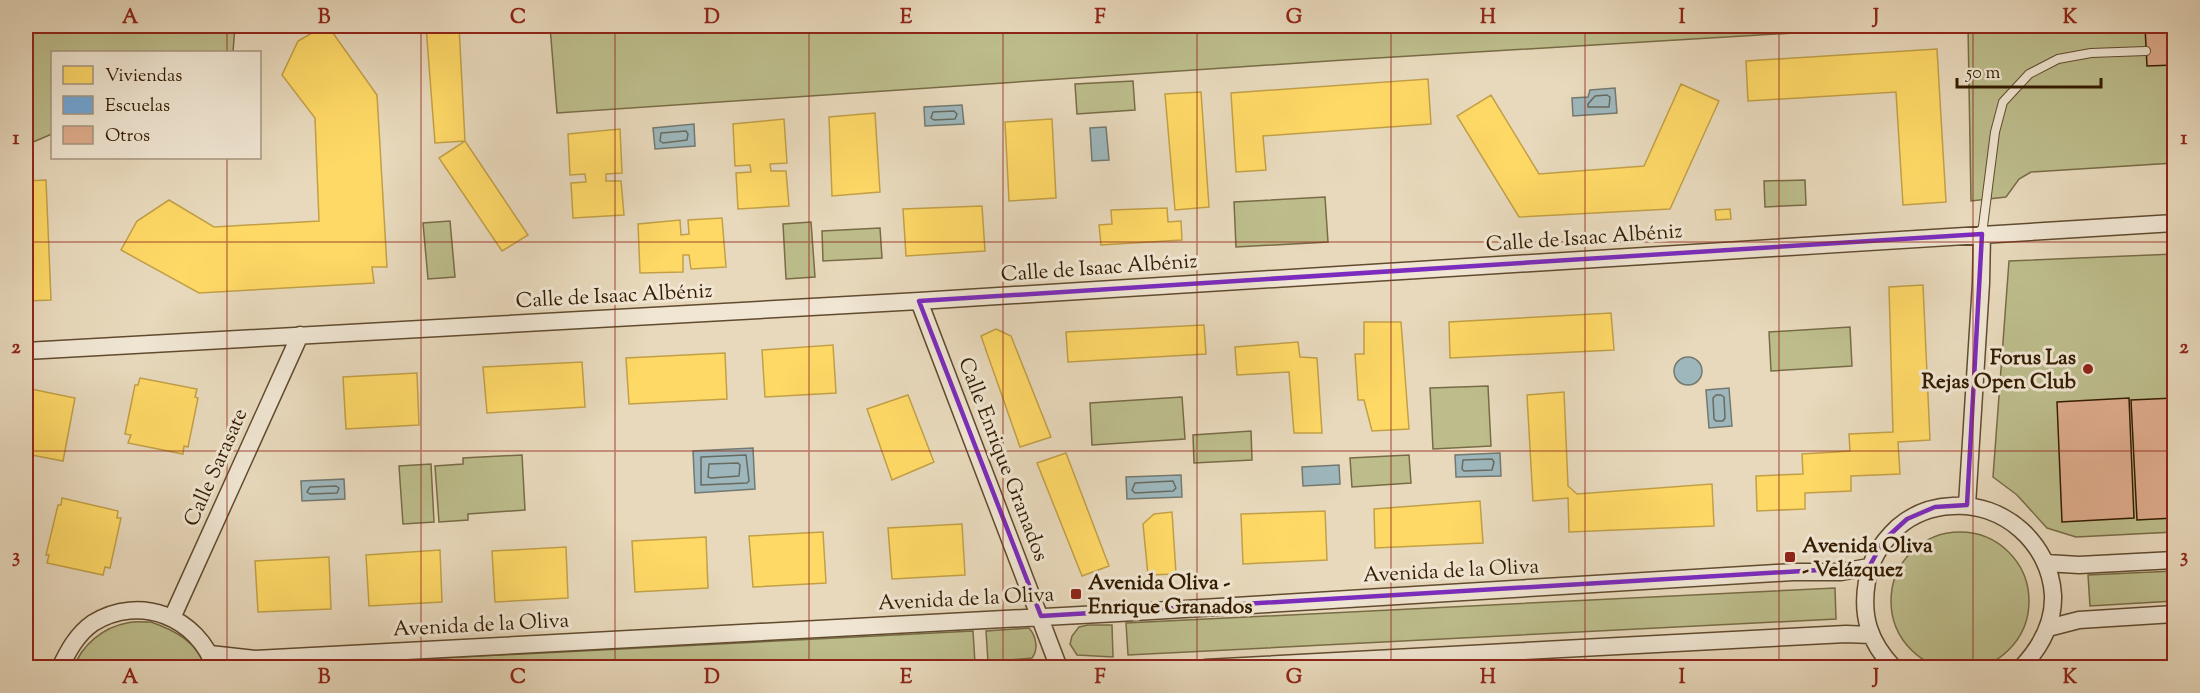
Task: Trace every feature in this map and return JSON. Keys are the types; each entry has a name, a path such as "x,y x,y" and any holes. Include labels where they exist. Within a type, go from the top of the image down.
{"street":[{"name":"Calle de Isaac Albéniz","path":"26,351 919,301 2175,223"},
{"path":"1966,504 1981,283 1982,234"},
{"name":"Calle Enrique Granados","path":"919,301 1059,668"},
{"name":"Calle Sarasate","path":"172,618 300,335"},
{"path":"1894,668 1882,655 1871,635 1863,601 1869,567 1884,540 1907,519 1935,507 1966,504 2000,514 2027,534 2046,563 2053,595 2048,628 2034,654 2021,668"},
{"path":"2046,563 2079,565 2175,560"},
{"name":"Avenida de la Oliva","path":"212,661 1793,572 1841,572 1869,567"},
{"path":"60,668 73,642 93,624 118,612 146,610 172,618 194,633 212,661"},
{"path":"2048,628 2079,620 2175,614"},
{"path":"1205,668 1836,634 1871,635"}],"lane":[{"path":"1982,234 1995,132 2003,102 2029,74 2058,59 2091,53 2146,51"}],"highlighted area":[{"path":"1982,234 1967,505 1935,507 1907,519 1884,540 1869,567 1041,616 919,301"}],"green space":[{"path":"26,26 235,26 233,51 51,51 51,134 26,145"},
{"path":"550,26 1910,26 1344,60 557,113"},
{"path":"1968,26 2174,26 2174,163 2031,172 2019,179 2006,197 1971,201"},
{"path":"1133,81 1135,110 1077,114 1075,84"},
{"path":"1805,180 1806,205 1765,207 1764,181"},
{"path":"1325,197 1328,242 1236,247 1234,202"},
{"path":"450,221 455,277 428,279 423,223"},
{"path":"811,222 815,277 786,279 783,224"},
{"path":"880,228 882,258 823,261 822,231"},
{"name":"Forus Las Rejas Open Club","path":"2174,254 2174,532 2076,537 2047,528 2017,495 1993,477 2009,261"},
{"path":"1850,327 1852,366 1771,371 1769,332"},
{"path":"1488,386 1491,446 1433,449 1430,388"},
{"path":"1182,397 1185,439 1092,445 1090,403"},
{"path":"1251,431 1252,460 1194,463 1193,435"},
{"path":"522,455 525,510 468,514 468,520 439,522 435,466 463,464 463,458"},
{"path":"1409,455 1411,483 1352,487 1350,458"},
{"path":"431,464 434,522 403,524 399,466"},
{"path":"1960,532 1986,537 2009,552 2024,575 2029,601 2024,627 2009,650 1986,665 1960,670 1934,665 1911,650 1896,627 1891,601 1896,575 1911,552 1934,537"},
{"path":"2174,571 2174,601 2090,606 2088,575"},
{"path":"1835,588 1836,619 1128,655 1126,623"},
{"path":"130,622 151,622 184,638 197,651 205,667 74,668 88,645 110,628"},
{"path":"1112,625 1113,657 1077,655 1070,644 1072,636 1079,627"},
{"path":"1029,628 1036,643 1032,658 988,662 986,631"},
{"path":"973,631 975,663 890,668 266,667"}],"water":[{"path":"1615,88 1617,113 1573,116 1572,98 1588,97 1590,90"},
{"path":"962,105 964,124 925,126 924,107"},
{"path":"694,124 695,146 655,149 653,128"},
{"path":"1106,127 1109,160 1092,161 1090,128"},
{"path":"1688,357 1698,361 1702,371 1698,381 1688,385 1678,381 1674,371 1678,361"},
{"path":"1729,388 1732,426 1709,428 1706,390"},
{"path":"753,448 755,489 695,493 693,451"},
{"path":"1500,453 1501,476 1456,477 1455,455"},
{"path":"1339,465 1340,484 1303,486 1302,467"},
{"path":"1181,475 1182,497 1127,499 1126,477"},
{"path":"344,479 345,499 302,501 301,481"}],"building: Viviendas":[{"path":"328,26 377,95 387,267 372,267 374,283 199,293 121,250 137,221 169,200 214,227 319,221 315,118 282,75 298,41"},
{"path":"426,26 459,26 465,141 435,143"},
{"path":"1937,49 1946,202 1903,205 1896,92 1748,101 1746,61"},
{"path":"1428,79 1431,124 1263,136 1266,170 1236,172 1231,93"},
{"path":"1681,84 1719,101 1670,209 1519,217 1457,116 1491,95 1539,174 1644,166"},
{"path":"1201,92 1209,207 1175,210 1165,94"},
{"path":"875,113 880,192 832,196 829,117"},
{"path":"784,119 787,163 770,164 771,171 786,171 789,206 738,209 736,173 751,172 750,165 735,166 733,124"},
{"path":"1052,119 1056,198 1009,201 1005,122"},
{"path":"620,129 622,173 606,174 606,181 621,181 624,215 573,218 571,183 586,182 585,174 570,175 568,134"},
{"path":"465,141 528,235 502,251 439,158"},
{"path":"46,180 51,300 26,301 26,181"},
{"path":"982,206 985,251 906,256 903,209"},
{"path":"1167,208 1168,222 1181,221 1182,240 1101,245 1099,225 1112,224 1111,210"},
{"path":"1730,209 1731,219 1716,220 1715,210"},
{"path":"722,218 726,267 691,269 689,255 683,255 683,272 640,273 638,224 680,220 681,235 689,234 688,220"},
{"path":"1923,285 1930,440 1898,442 1900,474 1851,476 1851,491 1805,493 1805,509 1757,511 1756,476 1803,474 1802,454 1850,451 1849,434 1893,432 1889,287"},
{"path":"1611,313 1614,350 1450,358 1449,322"},
{"path":"1364,322 1401,322 1409,429 1372,431 1364,400 1358,400 1355,354 1364,354"},
{"path":"1204,325 1206,354 1068,362 1066,332"},
{"path":"996,329 1011,336 1051,437 1020,447 981,336"},
{"path":"1298,342 1300,357 1317,358 1322,433 1294,433 1289,372 1237,375 1235,347"},
{"path":"833,345 836,393 765,397 762,350"},
{"path":"725,353 727,399 629,404 626,358"},
{"path":"582,362 585,407 487,413 483,367"},
{"path":"417,373 419,425 346,429 343,377"},
{"path":"140,378 197,389 195,397 198,398 188,447 184,446 183,454 128,443 131,435 125,434 135,385 138,385"},
{"path":"26,388 75,398 63,461 26,454"},
{"path":"1564,392 1568,486 1577,494 1712,484 1714,526 1569,532 1568,498 1533,501 1527,395"},
{"path":"908,395 934,462 892,480 867,409"},
{"path":"1066,453 1109,566 1082,576 1037,463"},
{"path":"62,498 118,511 117,518 121,518 110,568 105,567 103,575 47,563 49,555 46,555 58,505 61,505"},
{"path":"1480,501 1483,543 1375,548 1374,509"},
{"path":"1325,511 1327,560 1243,564 1241,514"},
{"path":"1172,512 1176,574 1148,575 1143,524 1154,514"},
{"path":"962,524 965,575 892,579 888,528"},
{"path":"823,532 826,583 753,587 749,536"},
{"path":"706,537 708,588 635,592 632,541"},
{"path":"566,547 568,598 495,602 492,551"},
{"path":"440,550 442,602 369,606 366,555"},
{"path":"329,557 331,609 258,612 255,561"},
{"path":"26,591 32,592 29,601 33,601 26,636"}],"building: Escuelas":[{"path":"2174,660 2174,668 2110,668 2110,662"}],"building: Otros":[{"path":"2174,26 2174,65 2147,66 2145,27"},
{"path":"2129,398 2134,518 2062,522 2057,402"},
{"path":"2174,398 2174,518 2137,520 2131,400"}],"place":[{"name":"Forus Las Rejas Open Club","path":"2088,369"},
{"name":"Avenida Oliva - Velázquez","path":"1790,557"},
{"name":"Avenida Oliva - Enrique Granados","path":"1076,594"}]}
